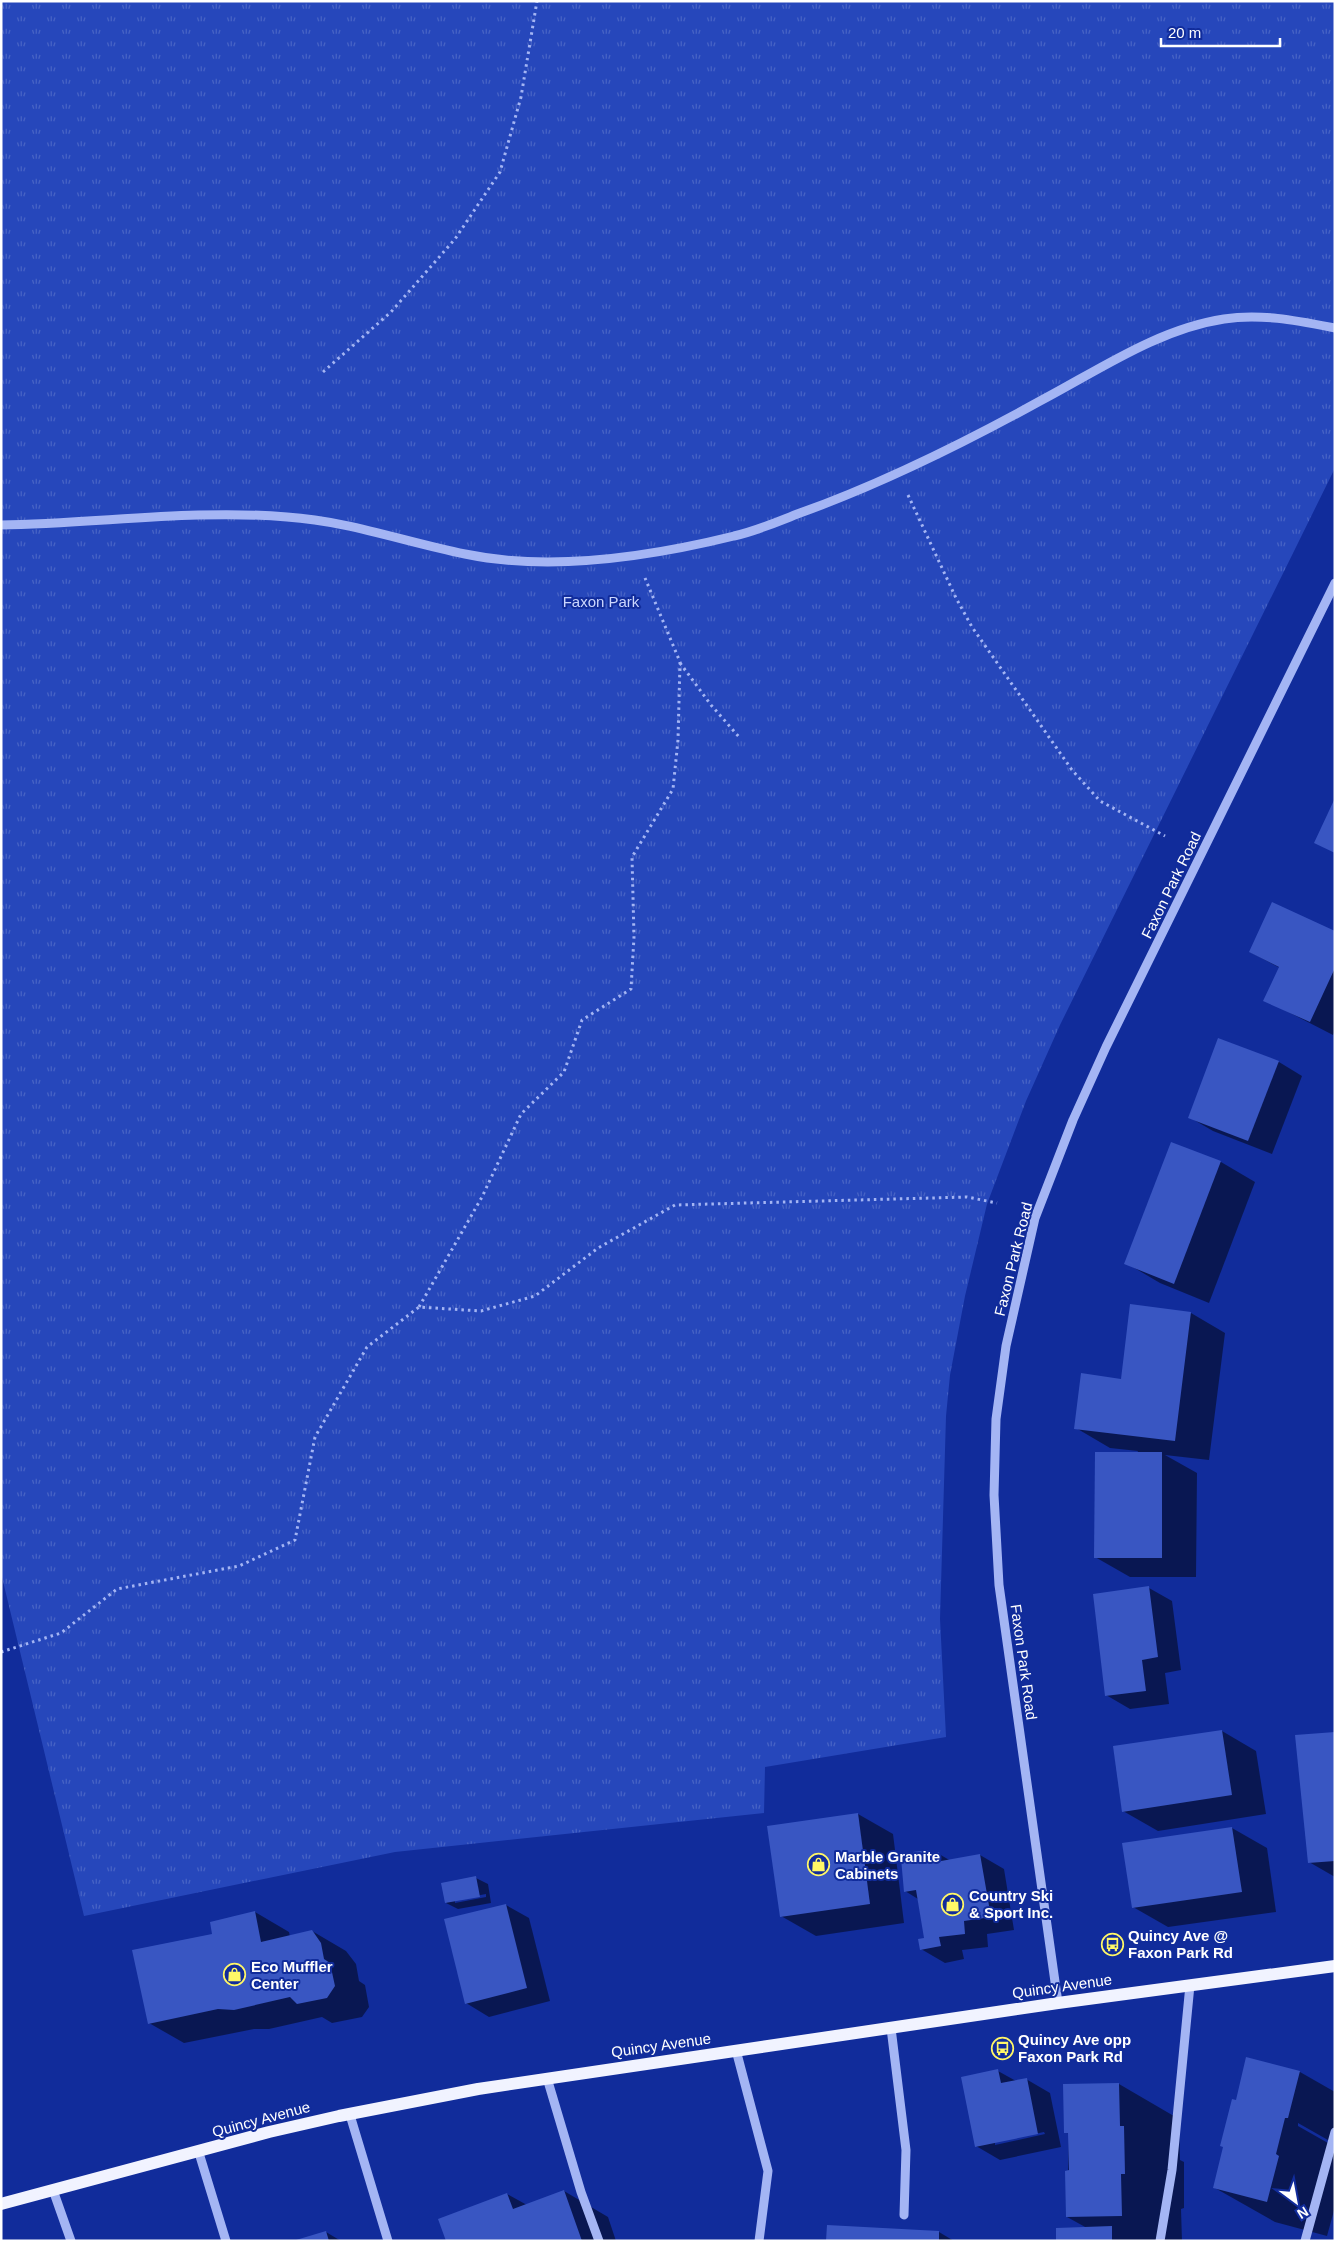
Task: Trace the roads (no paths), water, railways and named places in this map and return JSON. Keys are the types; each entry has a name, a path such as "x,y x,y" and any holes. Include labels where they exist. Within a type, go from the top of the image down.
{"main road":[{"name":"Quincy Avenue","path":"1,2204 199,2153 269,2132 409,2102 547,2078 736,2050 1058,2003 1335,1966"}],"street":[{"path":"1,525 216,515 288,516 341,524 468,555 538,562 636,556 738,536 842,498 899,474 970,440 1128,354 1180,330 1228,318 1250,317 1278,318 1335,328"},
{"name":"Faxon Park Road","path":"1058,2003 996,1546 994,1495 996,1419 1006,1346 1035,1218 1084,1093 1335,583"},
{"path":"1160,2241 1172,2170 1190,1985"},
{"path":"891,2028 906,2150 904,2215"},
{"path":"736,2050 768,2171 759,2241"},
{"path":"547,2078 581,2192 599,2241"},
{"path":"350,2115 388,2241"},
{"path":"1305,2241 1335,2132"},
{"path":"199,2153 226,2241"},
{"path":"53,2190 71,2241"}],"place":[{"name":"Marble Granite Cabinets","path":"819,1865"},
{"name":"Country Ski & Sport Inc.","path":"953,1904"},
{"name":"Quincy Ave @ Faxon Park Rd","path":"1112,1944"},
{"name":"Eco Muffler Center","path":"235,1975"},
{"name":"Quincy Ave opp Faxon Park Rd","path":"1002,2048"}],"park label":[{"name":"Faxon Park","path":"601,601"}]}
